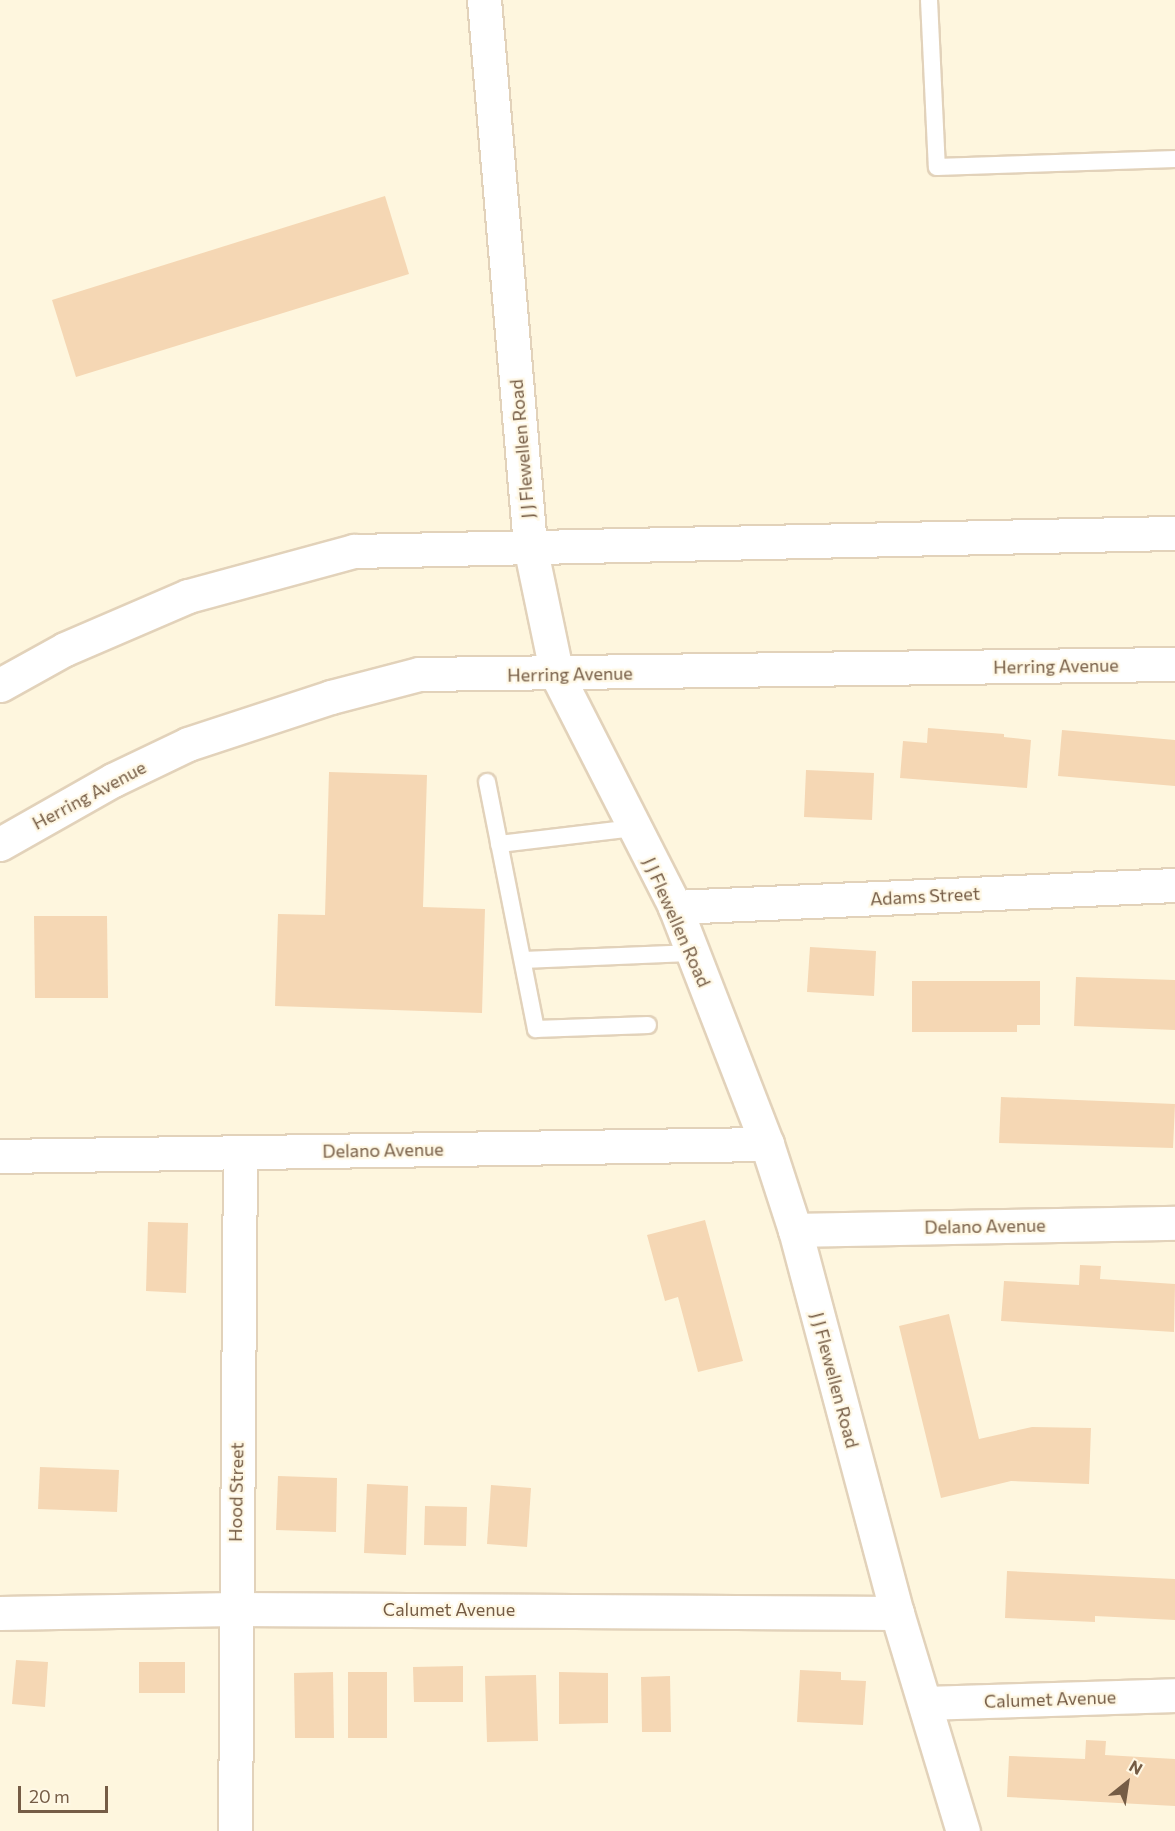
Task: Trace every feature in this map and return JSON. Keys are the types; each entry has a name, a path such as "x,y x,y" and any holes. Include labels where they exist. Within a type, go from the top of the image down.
{"street":[{"name":"J J Flewellen Road","path":"484,0 530,546 557,675 675,908 767,1144 795,1230 897,1613 963,1831"},
{"path":"0,685 65,649 188,596 259,574 354,551 530,546 611,548 1175,533"},
{"name":"Herring Avenue","path":"0,844 124,775 188,744 267,716 419,674 557,675 1175,664"},
{"name":"Adams Street","path":"675,908 1175,885"},
{"name":"Delano Avenue","path":"0,1156 767,1144"},
{"name":"Hood Street","path":"235,1831 240,1152"},
{"name":"Delano Avenue","path":"795,1230 1175,1223"},
{"name":"Calumet Avenue","path":"0,1613 235,1609 897,1613"},
{"name":"Calumet Avenue","path":"926,1703 1175,1695"}],"lane":[{"path":"929,0 937,167 1175,159"},
{"path":"487,782 525,960 536,1029 648,1025"},
{"path":"500,844 634,828"},
{"path":"525,960 693,953"}],"building":[{"path":"385,196 409,274 76,377 52,300"},
{"path":"928,728 1004,734 1004,737 1031,740 1027,788 900,778 903,741 927,743"},
{"path":"1062,730 1175,740 1175,786 1058,776"},
{"path":"806,770 874,773 872,820 804,817"},
{"path":"329,772 427,775 423,907 485,909 482,1013 275,1006 278,914 325,915"},
{"path":"34,916 107,916 108,998 35,998"},
{"path":"810,947 876,951 874,996 807,992"},
{"path":"1076,977 1175,980 1175,1030 1074,1026"},
{"path":"912,981 1040,981 1040,1025 1017,1025 1017,1032 912,1032"},
{"path":"1001,1097 1175,1104 1173,1148 999,1143"},
{"path":"705,1220 743,1361 698,1372 678,1297 665,1301 647,1235"},
{"path":"148,1222 188,1223 186,1293 146,1291"},
{"path":"1080,1265 1101,1266 1100,1279 1175,1284 1174,1332 1001,1321 1004,1281 1079,1285"},
{"path":"949,1314 979,1439 1032,1427 1091,1428 1089,1484 1011,1481 941,1498 899,1326"},
{"path":"40,1467 119,1470 117,1512 38,1509"},
{"path":"278,1476 337,1478 336,1532 276,1530"},
{"path":"367,1484 408,1486 406,1555 364,1553"},
{"path":"491,1485 531,1488 527,1547 487,1544"},
{"path":"425,1506 467,1507 466,1546 424,1545"},
{"path":"1007,1571 1175,1579 1175,1620 1095,1616 1095,1622 1005,1618"},
{"path":"16,1660 48,1662 45,1707 12,1704"},
{"path":"139,1662 185,1662 185,1693 139,1693"},
{"path":"463,1666 463,1702 414,1702 413,1667"},
{"path":"800,1670 841,1672 841,1680 866,1681 863,1725 797,1722"},
{"path":"333,1672 334,1738 295,1738 294,1673"},
{"path":"348,1672 387,1672 387,1738 348,1738"},
{"path":"559,1672 608,1673 608,1723 559,1724"},
{"path":"536,1675 538,1741 487,1742 485,1676"},
{"path":"670,1676 671,1732 642,1732 641,1677"},
{"path":"1086,1740 1106,1741 1105,1755 1175,1759 1175,1806 1007,1797 1009,1756 1085,1759"}]}
